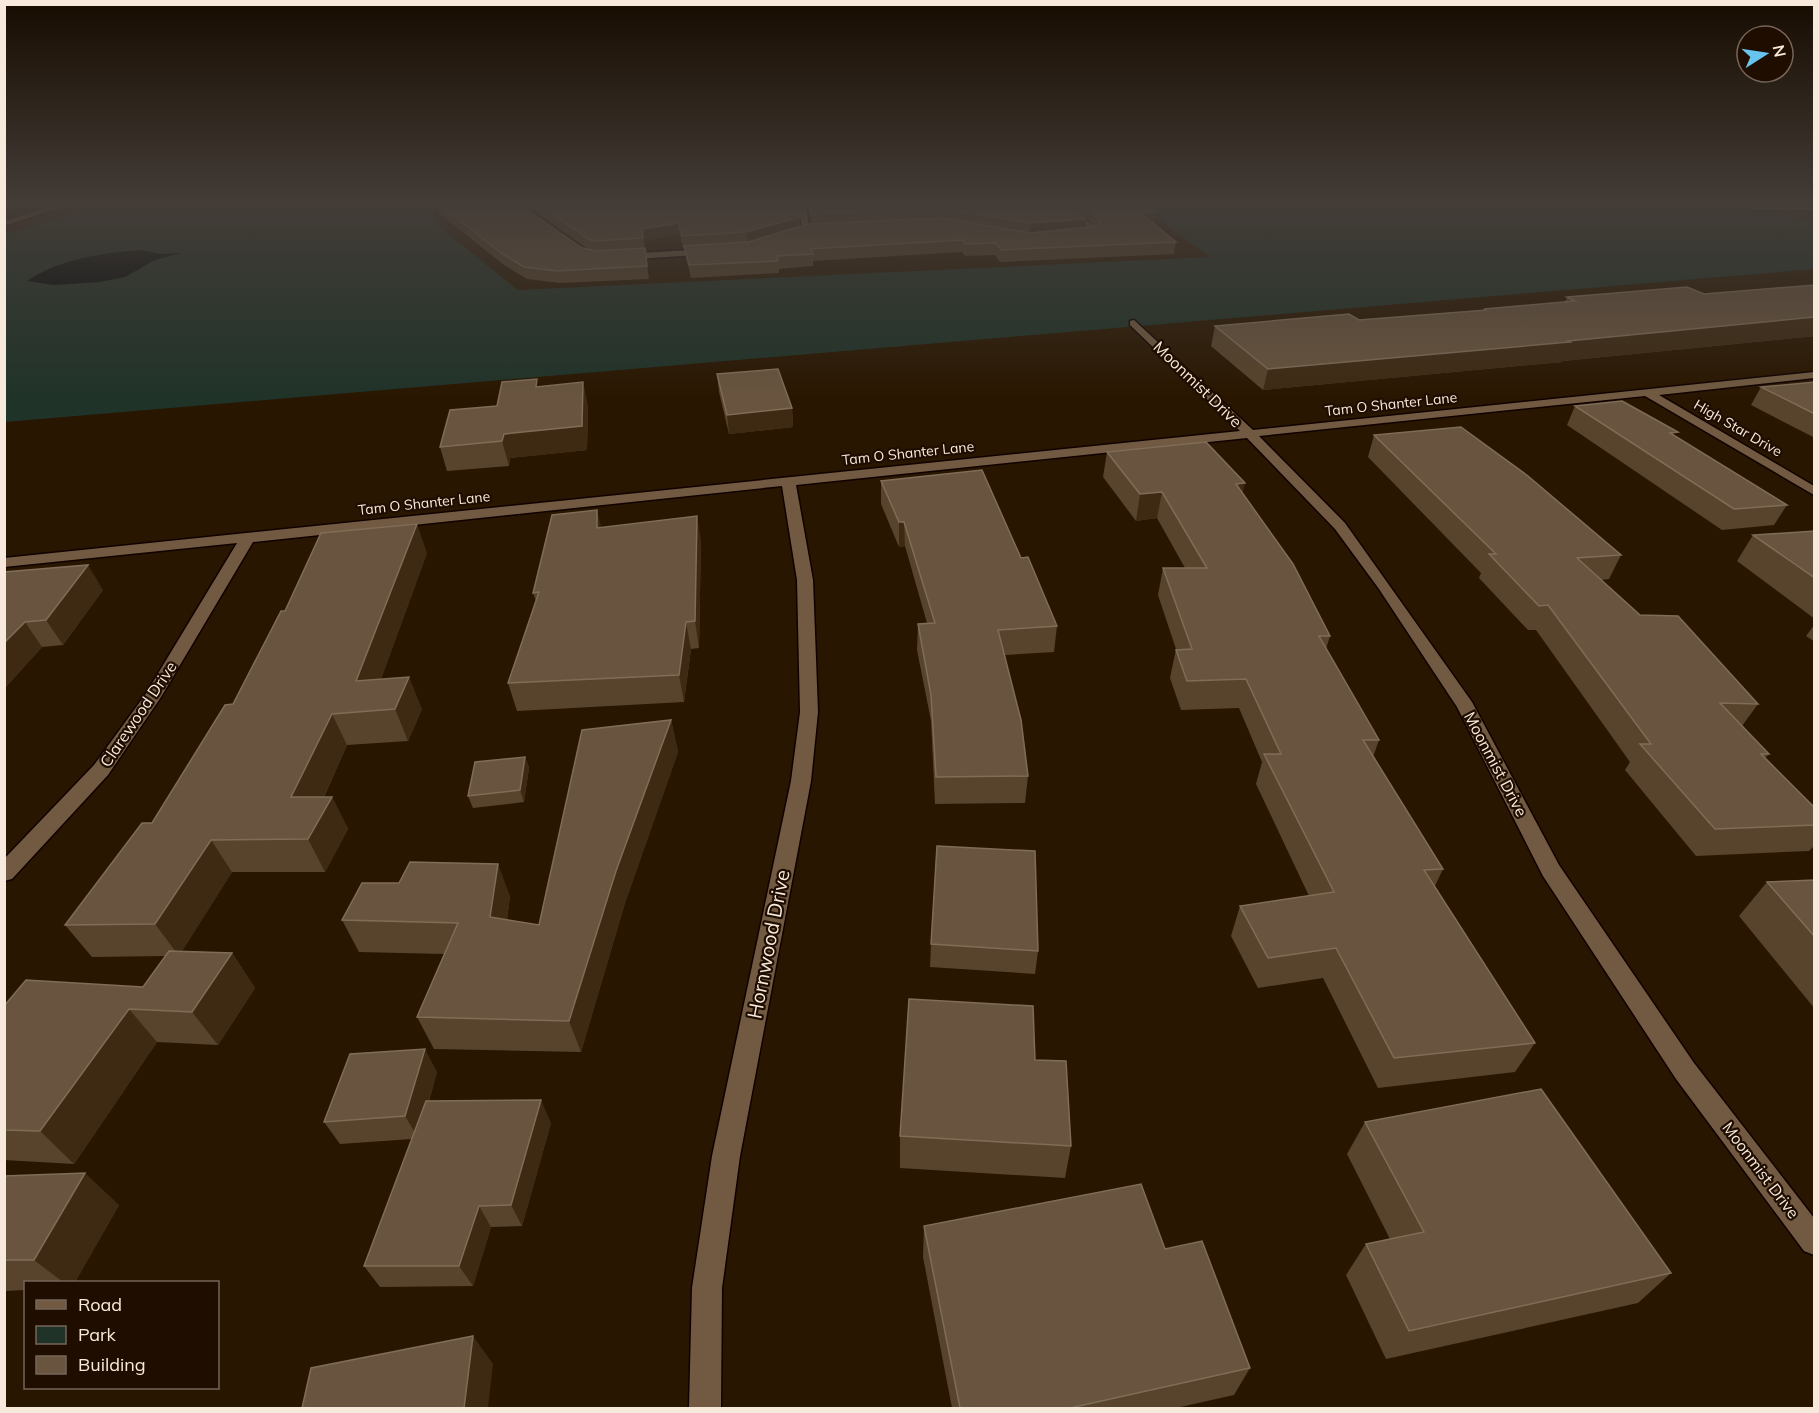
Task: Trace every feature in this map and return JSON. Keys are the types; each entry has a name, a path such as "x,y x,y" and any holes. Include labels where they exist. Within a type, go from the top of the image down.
{"street":[{"name":"Moonmist Drive","path":"1134,323 1250,434 1340,526 1385,586 1466,706 1551,870 1685,1071 1815,1241"},
{"name":"Tam O Shanter Lane","path":"4,562 1815,375"},
{"name":"High Star Drive","path":"1646,393 1815,490"},
{"name":"Hornwood Drive","path":"705,1408 707,1288 726,1156 801,781 809,712 809,643 805,580 788,480"},
{"name":"Clarewood Drive","path":"4,873 101,770 152,697 248,537"}],"green space":[{"path":"4,267 489,267 518,290 1002,267 1814,267 1814,269 5,422"}],"shaded area":[{"path":"53,267 143,267 125,277 100,282 54,285 27,281"}],"building":[{"path":"524,267 630,267 557,271"},
{"path":"1815,285 1815,317 1268,369 1215,326 1349,314 1359,320 1487,310 1484,309 1575,301 1567,297 1687,287 1704,294"},
{"path":"778,369 792,408 727,415 717,374"},
{"path":"537,379 536,387 583,382 582,426 504,434 502,441 440,447 450,410 497,406 502,382"},
{"path":"1815,382 1815,414 1761,387"},
{"path":"1622,401 1678,432 1670,433 1787,505 1734,509 1575,406"},
{"path":"1461,427 1528,476 1621,555 1577,558 1640,615 1678,616 1758,704 1720,703 1769,754 1761,754 1815,808 1815,825 1715,829 1640,744 1651,744 1548,605 1539,606 1489,554 1496,554 1374,435"},
{"path":"1206,442 1245,483 1236,484 1293,564 1330,636 1319,636 1379,740 1363,740 1443,869 1424,870 1535,1043 1394,1058 1336,948 1268,958 1240,906 1334,892 1264,754 1281,754 1246,679 1187,681 1176,650 1192,649 1163,568 1207,568 1162,492 1140,494 1107,452"},
{"path":"982,470 1021,558 1028,557 1057,626 998,630 1021,720 1028,776 936,777 931,695 918,624 935,623 904,522 899,522 881,481"},
{"path":"597,510 597,528 697,516 695,621 686,622 679,675 508,683 539,592 533,593 552,515"},
{"path":"417,524 356,681 409,677 395,709 332,714 291,797 332,797 308,839 211,840 155,924 65,925 142,823 152,823 225,705 233,704 281,611 285,611 321,533"},
{"path":"1815,531 1815,578 1753,535"},
{"path":"88,565 46,620 25,622 4,643 4,572"},
{"path":"671,720 616,871 569,1021 417,1017 458,923 342,920 362,883 399,883 410,862 498,864 490,917 539,925 582,730"},
{"path":"525,757 520,790 468,796 475,762"},
{"path":"937,846 1035,851 1038,951 931,944"},
{"path":"1815,880 1815,937 1767,882"},
{"path":"169,951 232,953 192,1012 129,1009 40,1131 4,1130 4,1006 26,980 143,987"},
{"path":"909,999 1033,1006 1035,1060 1066,1061 1071,1146 900,1136"},
{"path":"425,1049 405,1116 324,1122 350,1054"},
{"path":"1541,1089 1671,1273 1409,1331 1366,1244 1424,1232 1365,1122"},
{"path":"541,1100 511,1205 479,1206 459,1266 364,1266 426,1101"},
{"path":"85,1173 34,1260 4,1260 4,1176"},
{"path":"1141,1184 1165,1249 1202,1241 1250,1368 1070,1408 960,1408 924,1226"},
{"path":"473,1336 464,1408 302,1408 311,1368"}]}
